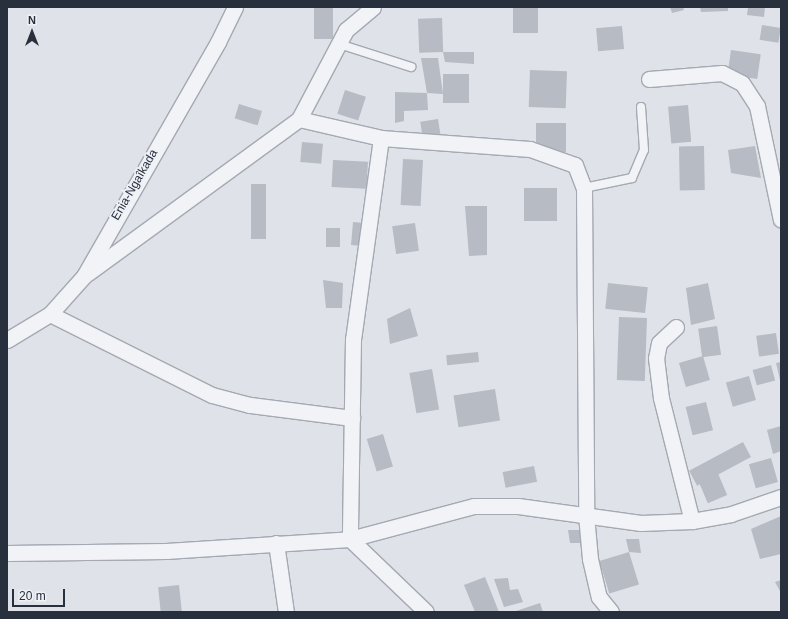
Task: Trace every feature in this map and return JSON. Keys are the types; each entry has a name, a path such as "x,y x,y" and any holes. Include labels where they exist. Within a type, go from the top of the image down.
{"street":[{"name":"Enia-Ngaîkada","path":"7,340 50,314 84,276 218,42 234,7"},
{"path":"84,276 299,118 346,30 373,7"},
{"path":"649,79 722,73 742,83 757,106 781,220"},
{"path":"299,118 381,138 530,149 575,165 584,188 586,515 590,559 599,597 611,612"},
{"path":"381,138 353,339 350,539 426,612"},
{"path":"50,314 212,395 250,405 352,418"},
{"path":"676,327 659,343 656,358 661,398 692,521"},
{"path":"7,553 166,551 276,542 350,539 474,506 518,506 641,523 692,521 731,514 781,497"},
{"path":"276,542 286,612"}],"lane":[{"path":"339,44 411,67"},
{"path":"584,188 632,178 644,150 641,107"}],"building":[{"path":"314,7 333,7 333,39 314,39"},
{"path":"513,7 538,7 538,33 513,33"},
{"path":"670,7 683,7 684,10 672,13"},
{"path":"700,7 728,7 728,11 701,12"},
{"path":"748,7 765,7 764,17 747,15"},
{"path":"442,18 443,52 419,53 418,19"},
{"path":"762,25 781,28 778,43 760,40"},
{"path":"622,26 624,49 598,51 596,28"},
{"path":"731,50 761,54 757,79 728,75"},
{"path":"443,52 474,52 474,64 445,62"},
{"path":"421,58 438,58 443,94 427,93"},
{"path":"530,70 567,71 566,108 529,107"},
{"path":"443,74 469,74 469,103 443,103"},
{"path":"345,90 366,97 358,121 337,114"},
{"path":"395,92 427,93 428,110 404,111 404,121 395,123"},
{"path":"239,104 262,111 258,125 235,118"},
{"path":"688,105 691,142 671,144 668,107"},
{"path":"438,119 441,137 423,140 420,122"},
{"path":"536,123 566,123 566,152 536,152"},
{"path":"302,142 323,144 321,164 300,162"},
{"path":"679,146 704,146 705,190 680,190"},
{"path":"755,146 761,178 731,173 728,150"},
{"path":"403,159 423,160 421,206 401,205"},
{"path":"333,160 368,162 367,189 332,187"},
{"path":"251,184 266,184 266,239 251,239"},
{"path":"524,188 557,188 557,221 524,221"},
{"path":"465,206 487,206 487,255 469,256"},
{"path":"353,222 365,223 363,246 351,245"},
{"path":"415,223 419,251 396,254 392,226"},
{"path":"326,228 340,228 340,247 326,247"},
{"path":"323,280 343,283 342,308 326,308"},
{"path":"608,283 648,287 645,313 605,309"},
{"path":"708,283 715,319 691,325 686,288"},
{"path":"410,308 418,336 390,344 387,319"},
{"path":"619,317 647,318 645,381 617,380"},
{"path":"717,326 721,355 702,357 698,329"},
{"path":"776,333 779,354 759,357 756,336"},
{"path":"478,352 479,362 447,365 446,355"},
{"path":"703,356 710,380 686,387 679,363"},
{"path":"781,362 781,380 780,380 776,363"},
{"path":"771,365 775,380 757,385 753,370"},
{"path":"432,369 439,409 416,413 409,373"},
{"path":"749,376 756,400 733,407 726,383"},
{"path":"495,389 500,421 459,427 454,396"},
{"path":"706,402 713,430 693,435 686,407"},
{"path":"781,426 781,451 773,454 767,430"},
{"path":"383,434 393,467 377,471 367,439"},
{"path":"743,442 751,457 697,486 689,471"},
{"path":"771,458 778,482 756,488 749,464"},
{"path":"534,466 537,482 506,488 503,472"},
{"path":"717,471 727,495 708,503 698,479"},
{"path":"781,516 781,554 760,559 751,529"},
{"path":"568,530 581,530 583,543 570,543"},
{"path":"626,539 639,539 641,553 629,552"},
{"path":"629,552 639,585 609,594 599,561"},
{"path":"485,577 499,612 475,612 464,585"},
{"path":"508,578 510,590 518,589 523,602 504,607 494,579"},
{"path":"781,580 781,593 775,582"},
{"path":"179,585 182,612 161,612 158,587"},
{"path":"540,603 543,612 513,612"}]}
